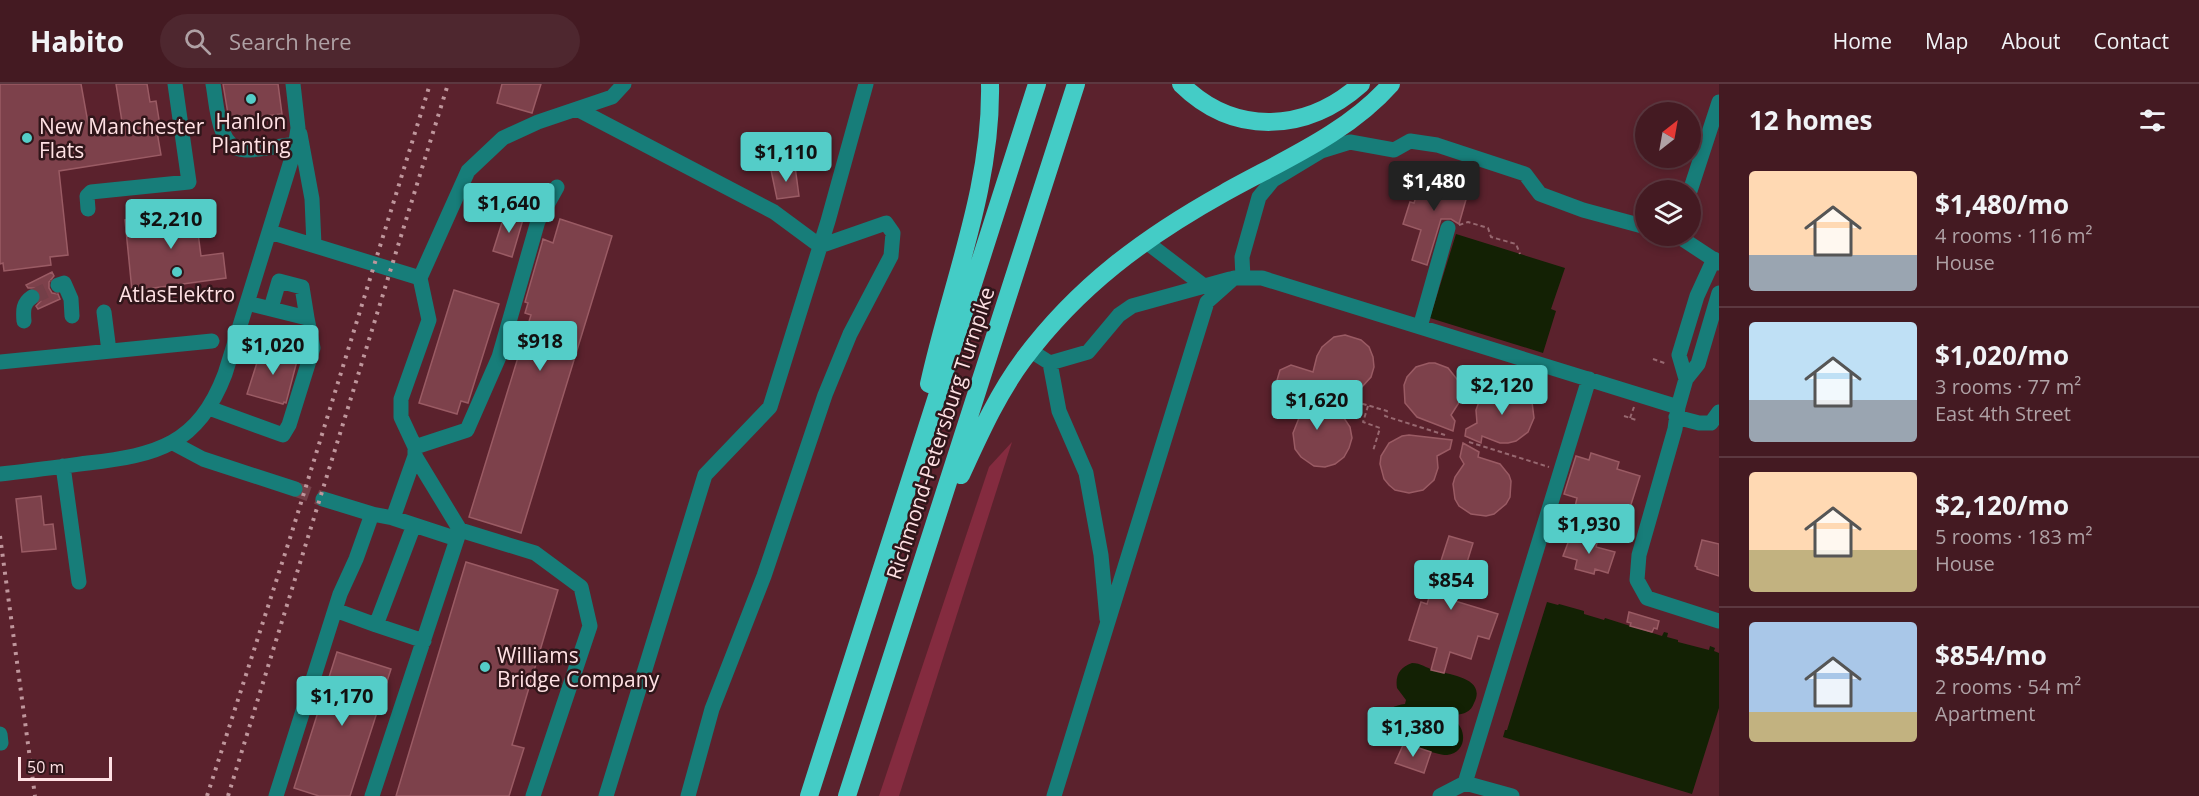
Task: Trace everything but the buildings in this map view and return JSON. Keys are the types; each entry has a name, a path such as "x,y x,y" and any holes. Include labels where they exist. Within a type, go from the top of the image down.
{"highway":[{"path":"903,501 931,373 978,198 987,146 990,84"},
{"name":"Richmond-Petersburg Turnpike","path":"809,796 1037,84"},
{"name":"Richmond-Petersburg Turnpike","path":"847,796 1076,84"},
{"path":"1181,84 1200,100 1217,110 1244,119 1268,123 1290,121 1316,113 1336,103 1362,84"},
{"path":"918,577 958,480 1006,387 1031,351 1092,284 1145,241 1186,214 1329,135 1371,103 1391,84"}],"street":[{"path":"88,209 87,196 91,192 189,182 176,84"},
{"path":"213,84 222,133 230,144 242,150 296,144"},
{"path":"294,84 298,128 312,199 314,245"},
{"path":"372,796 458,535 415,452 401,417 401,399 429,320 420,278 468,171 502,138 538,122 612,97 624,84"},
{"path":"606,796 705,475 770,407 820,246 866,84"},
{"path":"1694,180 1719,102"},
{"path":"577,109 774,212 820,246"},
{"path":"0,474 123,459 151,452 173,442 206,413 225,374 248,303 296,144 298,128"},
{"path":"1054,796 1207,302 1238,278 1259,197 1274,180 1321,151 1350,142 1394,150 1410,141 1437,145 1525,174 1540,194 1583,210 1635,224"},
{"path":"393,518 415,452 466,430 499,357 538,221 557,187"},
{"path":"688,796 712,708 764,576 825,394 850,334 891,256 893,233 886,223 820,246"},
{"path":"1420,327 1448,228"},
{"path":"270,232 420,278"},
{"path":"1145,241 1204,286"},
{"path":"1686,379 1679,355 1697,296 1716,261 1693,246"},
{"path":"1050,363 1088,352 1119,315 1132,306 1238,278 1262,278 1589,380 1677,412 1699,423 1712,423 1719,412"},
{"path":"206,413 283,435 289,425 313,348 302,287 279,281 271,308"},
{"path":"58,285 64,283 71,299 72,316"},
{"path":"1719,293 1698,364 1686,379 1675,429 1639,555 1637,580 1647,598 1719,621"},
{"path":"24,321 23,308 26,301 32,297"},
{"path":"248,303 306,318"},
{"path":"104,312 109,351"},
{"path":"0,363 212,340"},
{"path":"1031,351 1050,363 1059,411 1086,473 1101,555 1107,626"},
{"path":"1466,783 1589,380"},
{"path":"173,442 203,459 295,489"},
{"path":"63,466 79,582"},
{"path":"323,499 414,525 535,553 581,587 590,626 533,796"},
{"path":"276,796 335,610 372,514"},
{"path":"375,625 414,525"},
{"path":"335,610 423,642"},
{"path":"1440,796 1466,783 1512,796"}],"path":[{"path":"1448,228 1468,222 1488,228 1491,237 1516,244 1520,254"},
{"path":"1653,359 1672,365"},
{"path":"1320,391 1386,411 1385,416 1445,435"},
{"path":"1368,406 1363,422 1380,428 1373,451"},
{"path":"1624,416 1636,420"},
{"path":"1469,442 1561,471"}],"shaded area":[{"path":"1456,234 1565,268 1551,309 1556,311 1543,353 1430,318"},
{"path":"1012,442 899,796 879,796 989,467"},
{"path":"1547,602 1584,611 1584,614 1604,620 1605,618 1662,636 1664,632 1668,633 1667,637 1678,640 1678,642 1709,650 1710,646 1719,653 1719,708 1692,794 1503,737"},
{"path":"1412,663 1465,679 1475,688 1477,695 1471,709 1455,715 1454,720 1461,729 1463,740 1458,750 1453,753 1443,755 1392,739 1383,727 1389,710 1405,704 1406,700 1397,688 1397,679 1401,669"}],"tunnel":[{"path":"32,297 58,285"},
{"path":"295,489 323,499"}],"railway":[{"path":"207,796 291,535 430,84"},
{"path":"228,796 448,84"},
{"path":"0,536 35,796"}],"place":[{"name":"Hanlon Planting","path":"251,99"},
{"name":"New Manchester Flats","path":"27,138"},
{"name":"AtlasElektro","path":"177,272"},
{"name":"Williams Bridge Company","path":"485,667"}]}
